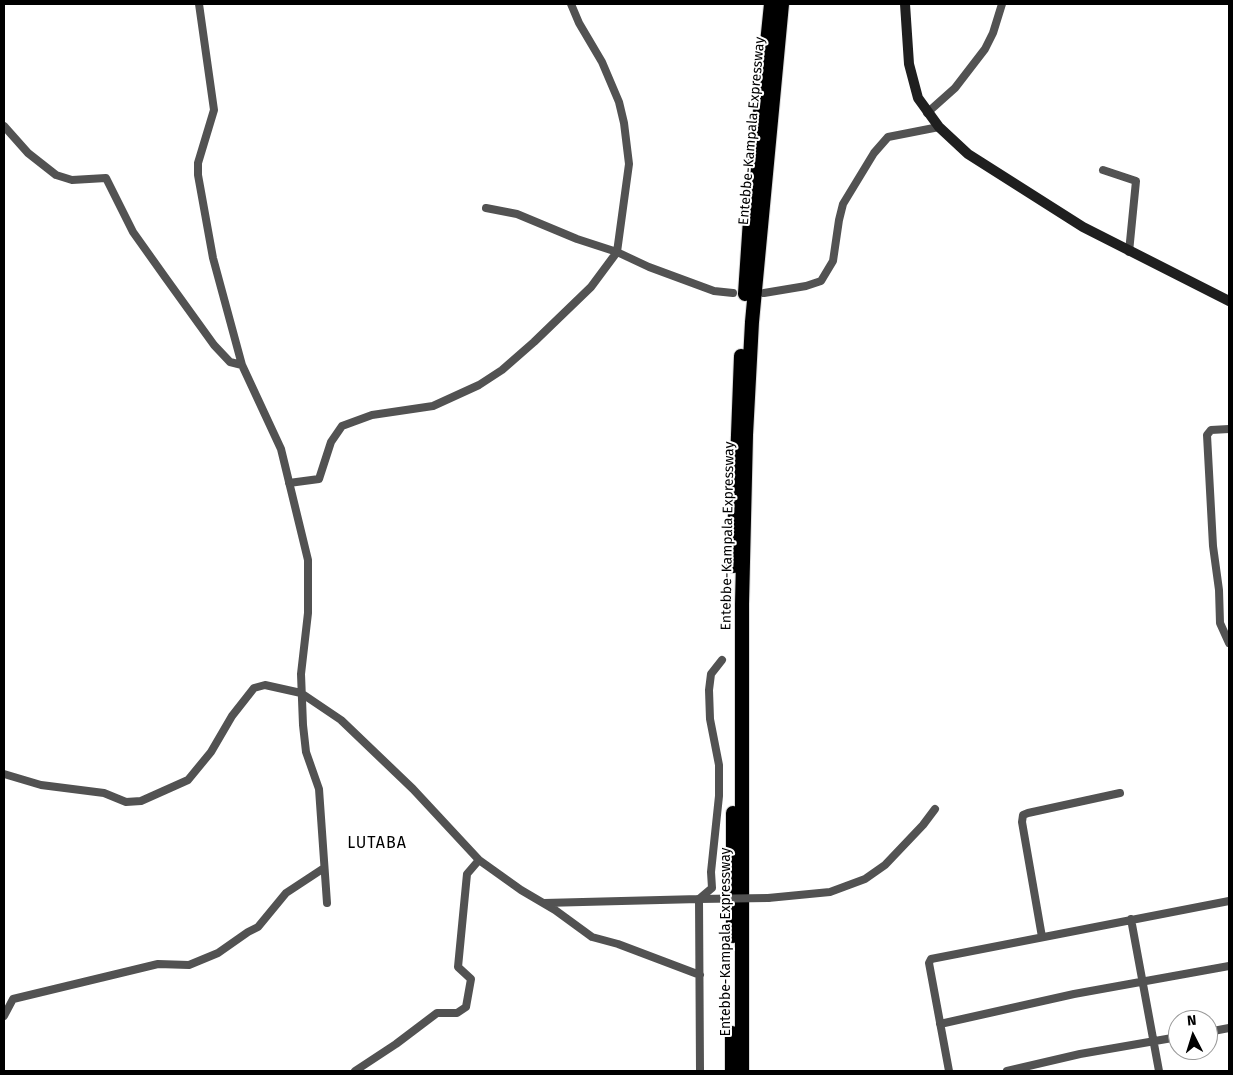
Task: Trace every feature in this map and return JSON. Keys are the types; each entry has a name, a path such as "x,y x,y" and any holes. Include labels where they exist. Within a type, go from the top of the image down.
{"highway":[{"name":"Entebbe-Kampala Expressway","path":"732,1071 733,596 736,429 752,190 771,4"},
{"name":"Entebbe-Kampala Expressway","path":"742,1071 742,604 746,435 752,322 782,4"}],"main road":[{"path":"905,4 911,75 918,98 927,113 939,127 968,154 1083,227 1229,302"}],"street":[{"path":"199,4 214,103 198,163 198,175 211,249 242,365 281,449 309,574 301,693 306,752 319,790 327,903"},
{"path":"289,483 319,479 331,442 342,426 372,415 433,406 479,385 502,370 591,287 617,252 629,164 624,123 619,102 602,62 579,23 571,4"},
{"path":"927,113 955,88 985,49 993,33 1002,4"},
{"path":"4,126 28,153 56,174 72,180 106,178 133,232 214,345 230,362 242,365"},
{"path":"764,293 806,286 821,281 833,261 843,204 874,153 888,137 939,127"},
{"path":"1102,170 1136,182 1129,252"},
{"path":"486,208 517,214 714,291 733,293"},
{"path":"1229,429 1211,430 1207,435 1212,546 1219,590 1220,623 1229,643"},
{"path":"699,899 712,888 711,872 719,796 719,765 710,718 709,690 712,674 722,660"},
{"path":"4,774 42,786 104,793 126,802 141,801 188,780 211,752 232,716 254,688 265,685 301,693 340,720 413,789 479,860 521,890 544,903 592,937 618,944 643,956 700,975"},
{"path":"1042,938 1022,822 1023,815 1028,812 1120,793"},
{"path":"544,903 768,898 830,892 851,886 865,879 884,865 923,825 935,809"},
{"path":"354,1071 396,1044 437,1013 457,1013 466,1006 471,979 458,967 467,874 479,860"},
{"path":"4,1016 13,999 158,964 189,965 218,953 258,927 286,893 324,868"},
{"path":"699,899 700,1071"},
{"path":"949,1071 929,963 931,959 1229,901"},
{"path":"1131,920 1159,1071"},
{"path":"940,1024 1141,981 1229,966"},
{"path":"1007,1071 1080,1054 1168,1039"}],"district":[{"name":"LUTABA","path":"377,844"}]}
